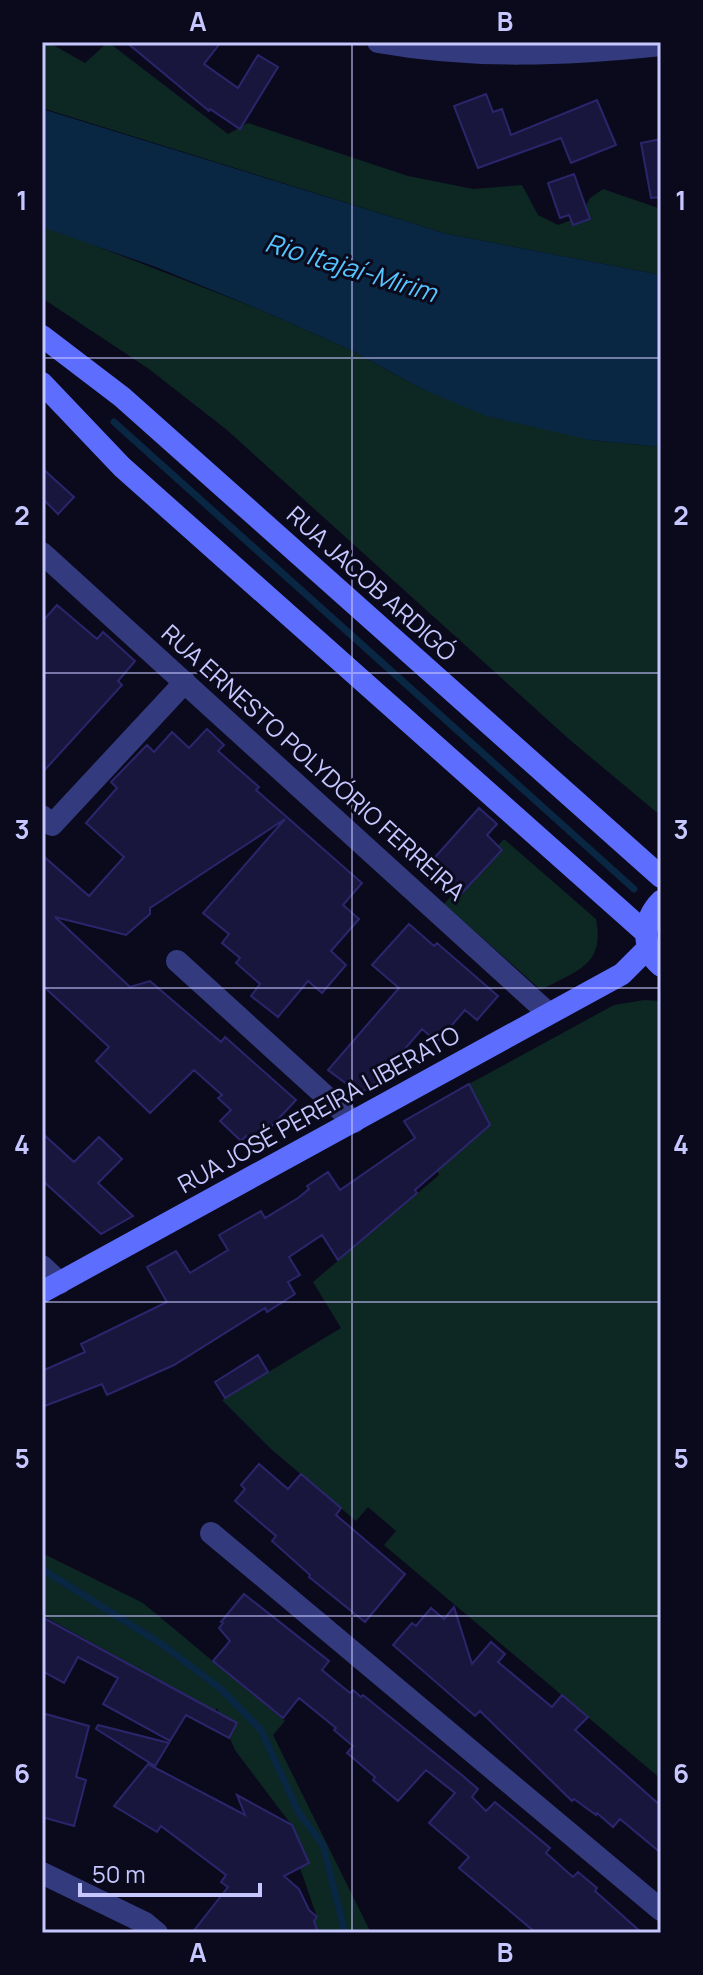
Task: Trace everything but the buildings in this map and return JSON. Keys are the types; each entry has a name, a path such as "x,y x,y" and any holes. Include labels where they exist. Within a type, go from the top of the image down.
{"main road":[{"name":"RUA JACOB ARDIGÓ","path":"42,336 122,397 661,877"},
{"path":"42,383 122,467 654,955"},
{"path":"654,955 652,912 661,901"},
{"name":"RUA JOSÉ PEREIRA LIBERATO","path":"51,1288 654,955"}],"street":[{"path":"378,42 463,53 661,45"},
{"name":"RUA ERNESTO POLYDÓRIO FERREIRA","path":"42,553 548,1013"},
{"path":"42,816 52,825 185,682"},
{"path":"177,961 354,1122"},
{"path":"42,1266 51,1288"},
{"path":"211,1533 661,1910"},
{"path":"42,1873 145,1923 157,1933"}],"green space":[{"path":"42,42 48,42 85,63 108,42 228,134 248,123 408,176 473,189 522,185 538,215 558,225 580,217 590,198 603,189 661,209 661,275 447,234 42,108"},
{"path":"42,227 261,310 353,351 422,389 590,440 661,447 661,816 570,740 227,430 149,369 42,298"},
{"path":"504,839 596,919 598,935 592,957 577,971 541,990 444,904"},
{"path":"644,1000 661,1001 661,1779 384,1545 396,1531 368,1507 356,1521 271,1449 222,1400 341,1328 313,1282 439,1175 437,1171 490,1125 469,1084 614,1005"},
{"path":"42,1553 143,1603 285,1721 273,1735 371,1933 318,1933 314,1921 317,1917 300,1868 309,1862 293,1827 235,1750 217,1708 215,1711 42,1615"}],"water":[{"name":"Rio Itajaí-Mirim","path":"42,109 447,234 661,275 661,447 590,440 486,416 422,389 353,351 261,310 156,267 42,227"}],"waterway":[{"path":"114,422 634,889"},
{"path":"42,1569 163,1645 222,1690 261,1730 299,1813 323,1845 345,1933"}]}
